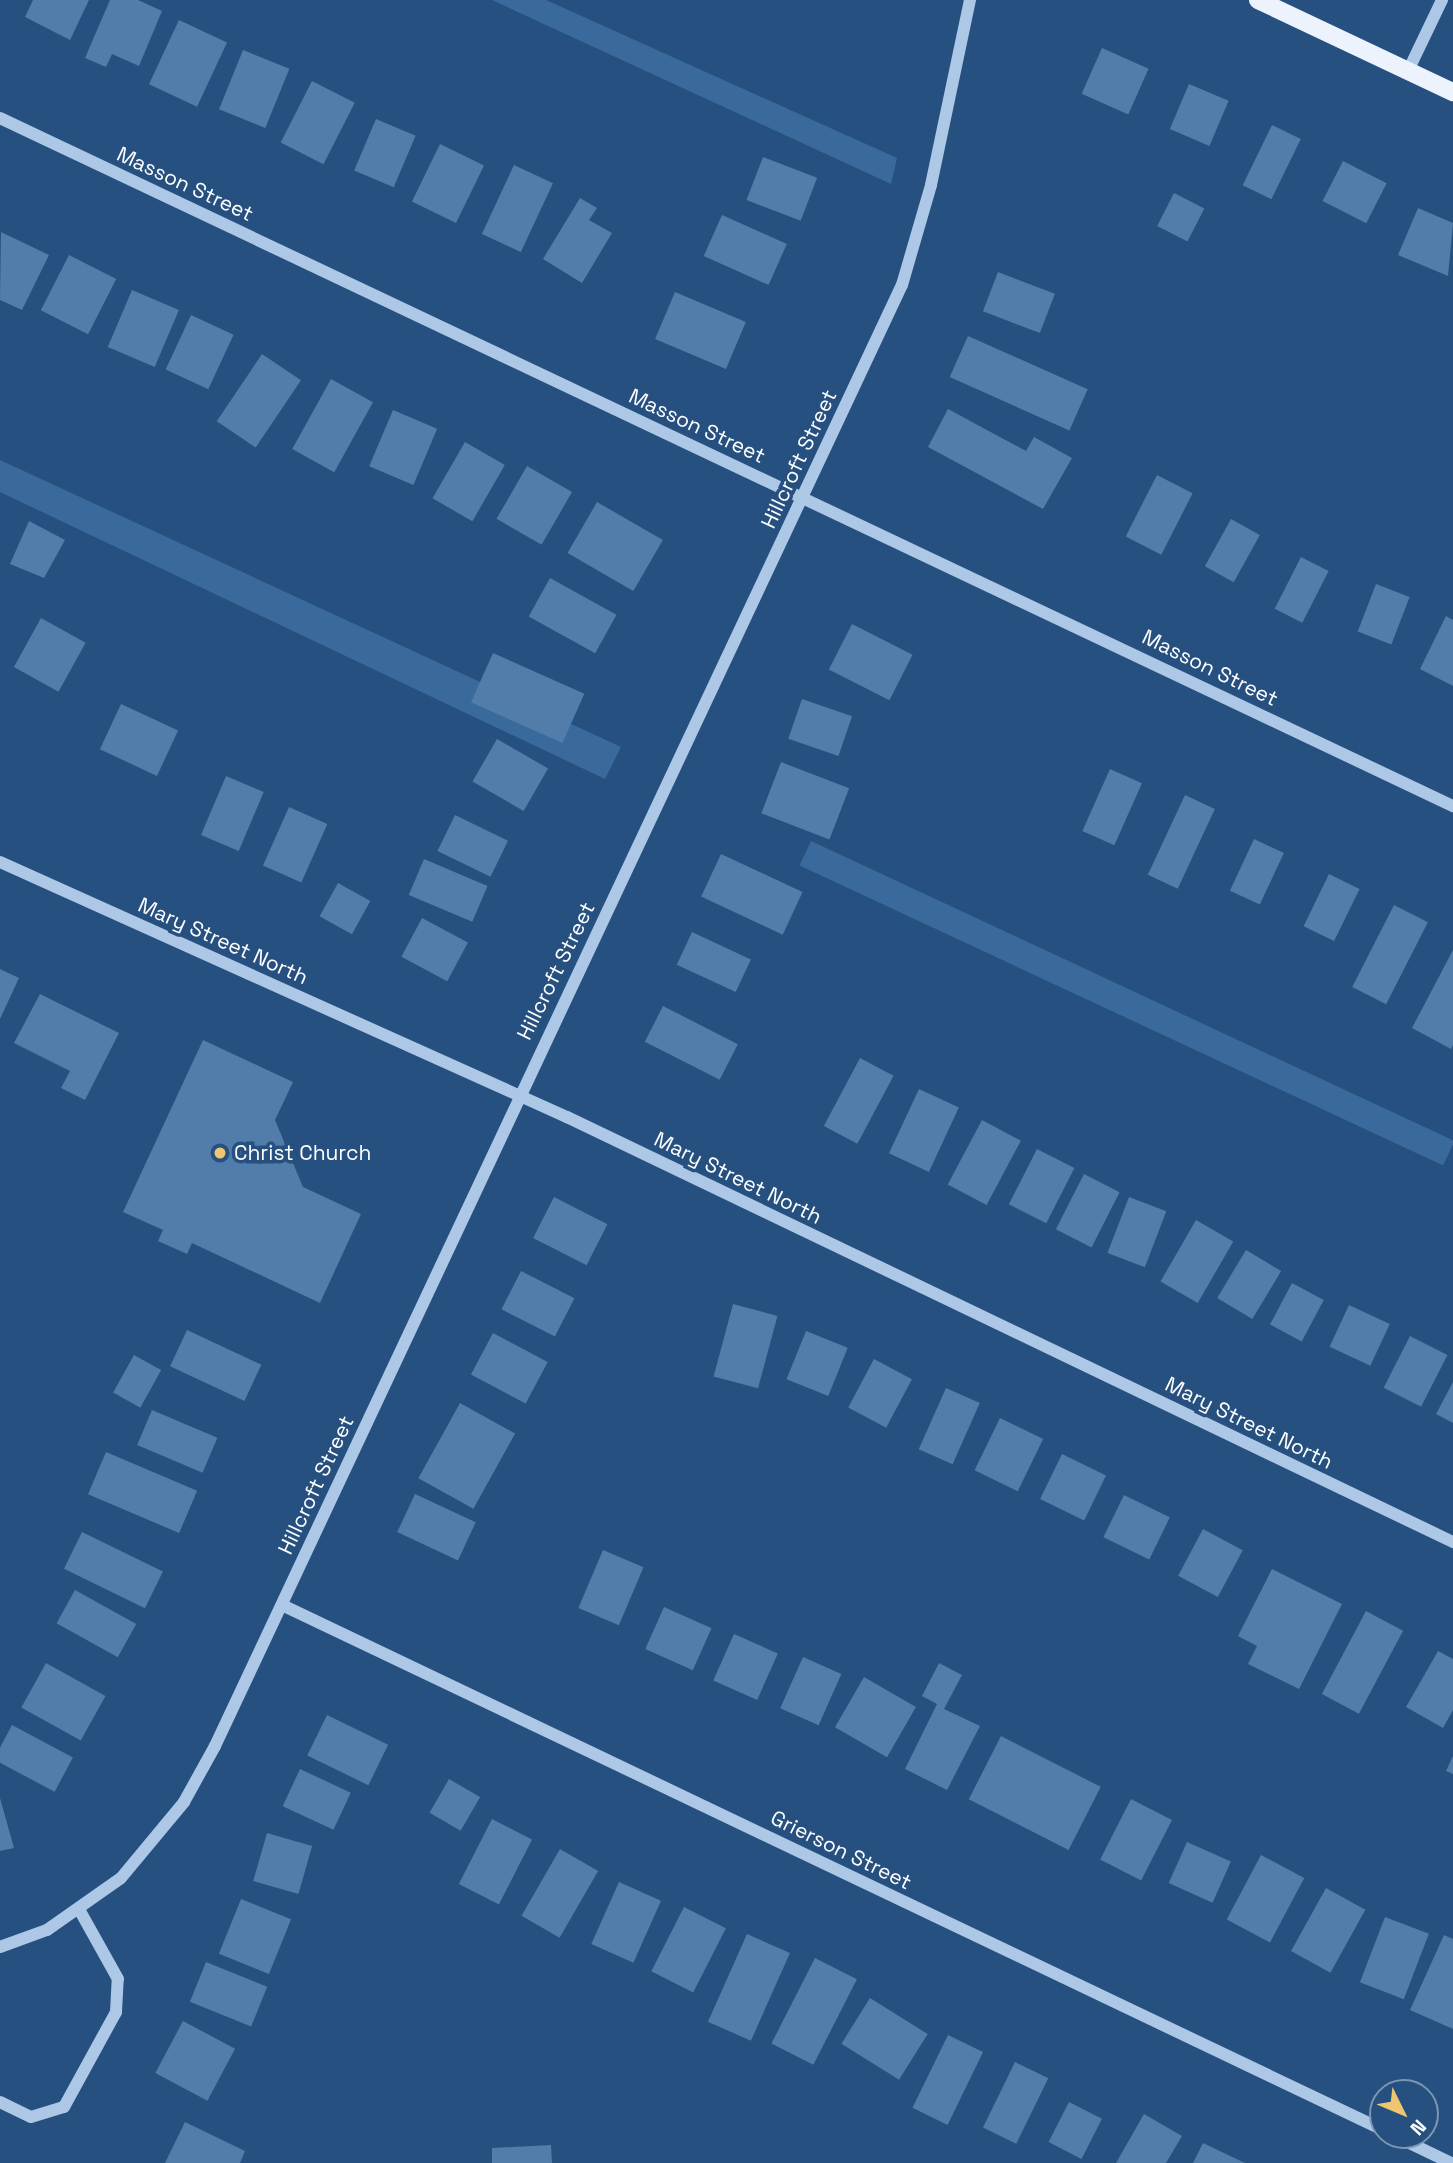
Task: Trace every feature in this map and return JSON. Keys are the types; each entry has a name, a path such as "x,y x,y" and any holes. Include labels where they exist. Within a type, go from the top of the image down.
{"main road":[{"path":"1258,0 1453,92"}],"street":[{"name":"Hillcroft Street","path":"0,1947 80,1911 138,1860 184,1802 282,1605 519,1095 902,285 931,185 970,0"},
{"path":"1408,71 1442,0"},
{"name":"Masson Street","path":"0,118 1453,806"},
{"name":"Mary Street North","path":"0,862 519,1095 1453,1542"},
{"name":"Grierson Street","path":"282,1605 1369,2123"},
{"path":"0,2102 30,2117 64,2107 116,2012 118,1979 80,1911"},
{"path":"1422,2149 1451,2163"}],"shaded area":[{"path":"492,0 546,0 897,158 891,184"},
{"path":"0,460 621,747 605,779 0,492"},
{"path":"811,841 1453,1140 1443,1166 800,865"}],"building":[{"path":"33,0 89,0 70,40 25,17"},
{"path":"110,0 138,0 162,11 139,66 112,54 106,67 85,58"},
{"path":"179,20 227,42 197,107 149,84"},
{"path":"1102,48 1149,69 1128,114 1082,94"},
{"path":"243,50 289,69 265,128 219,109"},
{"path":"312,81 355,103 323,164 281,142"},
{"path":"1189,84 1229,101 1209,146 1170,129"},
{"path":"376,119 416,136 394,187 354,171"},
{"path":"1272,125 1301,139 1271,199 1243,185"},
{"path":"440,144 484,165 456,223 412,202"},
{"path":"763,157 817,178 801,221 747,200"},
{"path":"1343,161 1387,183 1366,223 1323,201"},
{"path":"514,165 553,183 521,252 482,234"},
{"path":"1174,193 1204,208 1187,241 1157,226"},
{"path":"580,198 597,208 589,220 612,233 582,283 543,259"},
{"path":"1418,208 1453,223 1448,276 1398,255"},
{"path":"722,215 787,244 769,285 704,256"},
{"path":"1,232 49,255 22,310 0,300"},
{"path":"69,255 116,279 88,334 41,310"},
{"path":"998,272 1055,294 1040,333 983,311"},
{"path":"132,290 179,310 155,367 108,347"},
{"path":"675,292 746,322 726,369 655,339"},
{"path":"191,315 234,335 208,389 166,369"},
{"path":"968,336 1088,389 1069,430 950,377"},
{"path":"262,354 301,380 256,447 217,421"},
{"path":"331,379 373,402 334,472 292,449"},
{"path":"948,409 1026,451 1034,437 1072,458 1043,509 928,447"},
{"path":"393,410 437,429 413,485 369,466"},
{"path":"465,442 505,465 472,521 432,498"},
{"path":"527,466 572,492 542,545 497,519"},
{"path":"1157,475 1193,493 1161,555 1126,536"},
{"path":"597,502 663,540 633,591 568,553"},
{"path":"1231,519 1260,535 1234,582 1205,566"},
{"path":"29,521 65,540 44,578 10,564"},
{"path":"1301,557 1329,571 1302,623 1275,609"},
{"path":"550,578 616,615 595,653 529,616"},
{"path":"1376,584 1410,597 1391,645 1358,632"},
{"path":"1446,616 1453,620 1453,686 1420,669"},
{"path":"41,618 86,643 58,692 14,667"},
{"path":"852,624 913,655 889,700 829,669"},
{"path":"493,653 584,694 562,743 471,702"},
{"path":"802,699 852,716 838,756 788,739"},
{"path":"121,704 178,731 157,776 100,749"},
{"path":"497,739 548,768 524,811 472,781"},
{"path":"781,762 849,788 829,840 761,813"},
{"path":"1110,769 1142,783 1114,845 1082,831"},
{"path":"226,776 264,792 239,851 201,835"},
{"path":"1185,795 1215,809 1178,889 1148,875"},
{"path":"289,807 327,824 301,883 263,865"},
{"path":"455,815 508,841 490,877 437,851"},
{"path":"1254,839 1284,853 1260,905 1230,891"},
{"path":"721,854 803,892 783,935 701,897"},
{"path":"424,859 488,886 472,922 409,895"},
{"path":"1329,874 1360,889 1334,941 1304,926"},
{"path":"338,883 370,901 352,934 320,916"},
{"path":"1394,905 1428,922 1386,1004 1352,987"},
{"path":"422,918 468,942 447,981 401,957"},
{"path":"692,932 751,959 736,992 677,965"},
{"path":"1453,950 1453,1045 1451,1049 1412,1028"},
{"path":"0,969 19,978 0,1019"},
{"path":"40,994 119,1033 85,1100 61,1088 70,1071 14,1043"},
{"path":"663,1006 738,1044 720,1080 645,1042"},
{"name":"Christ Church","path":"203,1040 293,1082 275,1120 303,1187 361,1214 320,1303 192,1243 187,1254 158,1241 163,1230 123,1212"},
{"path":"860,1058 894,1076 857,1144 824,1126"},
{"path":"919,1089 959,1108 929,1172 889,1153"},
{"path":"982,1120 1021,1141 987,1205 948,1184"},
{"path":"1037,1149 1074,1168 1046,1223 1009,1204"},
{"path":"1084,1174 1120,1192 1091,1247 1056,1229"},
{"path":"554,1197 607,1224 587,1265 533,1238"},
{"path":"1129,1197 1166,1211 1145,1267 1107,1253"},
{"path":"1196,1220 1233,1242 1198,1303 1160,1281"},
{"path":"1246,1250 1281,1271 1252,1319 1217,1298"},
{"path":"521,1271 574,1298 555,1337 501,1309"},
{"path":"1292,1283 1324,1300 1302,1341 1270,1324"},
{"path":"733,1304 777,1316 758,1388 714,1376"},
{"path":"1349,1305 1390,1324 1370,1366 1330,1347"},
{"path":"187,1330 261,1365 244,1401 170,1366"},
{"path":"806,1331 848,1348 828,1396 787,1379"},
{"path":"493,1333 548,1362 526,1404 471,1374"},
{"path":"1410,1336 1447,1355 1421,1407 1384,1388"},
{"path":"134,1355 161,1370 140,1408 113,1393"},
{"path":"874,1359 912,1379 886,1428 848,1408"},
{"path":"1453,1382 1453,1423 1436,1414"},
{"path":"946,1388 980,1403 953,1464 919,1449"},
{"path":"460,1403 515,1434 473,1509 418,1478"},
{"path":"152,1410 217,1438 203,1473 137,1445"},
{"path":"1000,1418 1043,1439 1018,1491 975,1470"},
{"path":"106,1452 197,1491 179,1533 88,1494"},
{"path":"1062,1454 1106,1475 1084,1520 1040,1499"},
{"path":"415,1494 476,1522 458,1560 397,1532"},
{"path":"1124,1495 1170,1517 1149,1560 1103,1537"},
{"path":"1203,1529 1243,1550 1218,1597 1178,1576"},
{"path":"82,1532 163,1571 145,1608 64,1569"},
{"path":"603,1550 644,1567 619,1625 578,1608"},
{"path":"1272,1569 1342,1604 1299,1689 1248,1664 1257,1646 1238,1636"},
{"path":"75,1590 136,1624 118,1657 57,1623"},
{"path":"664,1607 712,1628 693,1670 645,1649"},
{"path":"1366,1611 1403,1631 1359,1714 1322,1694"},
{"path":"734,1634 778,1654 757,1700 713,1681"},
{"path":"1438,1651 1453,1659 1453,1710 1443,1728 1406,1707"},
{"path":"803,1657 841,1674 819,1725 780,1708"},
{"path":"46,1663 105,1696 81,1741 21,1708"},
{"path":"939,1663 962,1675 944,1709 980,1726 947,1790 905,1769 937,1704 922,1696"},
{"path":"864,1677 916,1707 887,1757 835,1727"},
{"path":"327,1715 388,1745 368,1785 307,1755"},
{"path":"12,1725 73,1757 55,1792 0,1763 0,1748"},
{"path":"1001,1736 1101,1787 1069,1850 969,1799"},
{"path":"1453,1756 1453,1774 1446,1771"},
{"path":"300,1769 351,1793 333,1830 283,1806"},
{"path":"449,1779 480,1797 461,1831 430,1813"},
{"path":"0,1798 14,1848 0,1851"},
{"path":"1131,1799 1172,1820 1141,1880 1100,1860"},
{"path":"492,1819 532,1839 499,1904 459,1884"},
{"path":"267,1833 312,1846 298,1894 253,1881"},
{"path":"1187,1842 1231,1862 1213,1903 1169,1883"},
{"path":"560,1849 598,1871 560,1938 522,1916"},
{"path":"1261,1855 1304,1878 1270,1942 1227,1919"},
{"path":"619,1882 661,1901 633,1963 591,1944"},
{"path":"1326,1888 1365,1910 1330,1973 1291,1951"},
{"path":"241,1899 291,1919 269,1974 219,1954"},
{"path":"684,1907 726,1928 693,1992 651,1971"},
{"path":"1385,1917 1429,1934 1404,1999 1360,1982"},
{"path":"747,1934 790,1953 751,2041 708,2022"},
{"path":"1444,1935 1453,1939 1453,2029 1410,2010"},
{"path":"815,1958 857,1979 813,2065 771,2044"},
{"path":"206,1962 267,1987 251,2027 190,2002"},
{"path":"870,1998 928,2034 899,2080 841,2044"},
{"path":"183,2021 235,2049 207,2101 155,2073"},
{"path":"948,2035 983,2052 948,2125 912,2108"},
{"path":"1015,2062 1048,2078 1016,2144 983,2128"},
{"path":"1069,2102 1102,2119 1082,2159 1049,2142"},
{"path":"1144,2114 1182,2136 1166,2163 1116,2163"},
{"path":"185,2122 245,2151 240,2163 165,2163"},
{"path":"1203,2143 1245,2163 1193,2163"},
{"path":"551,2145 552,2163 492,2163 492,2148"}],"place":[{"name":"Christ Church","path":"220,1153"}]}
